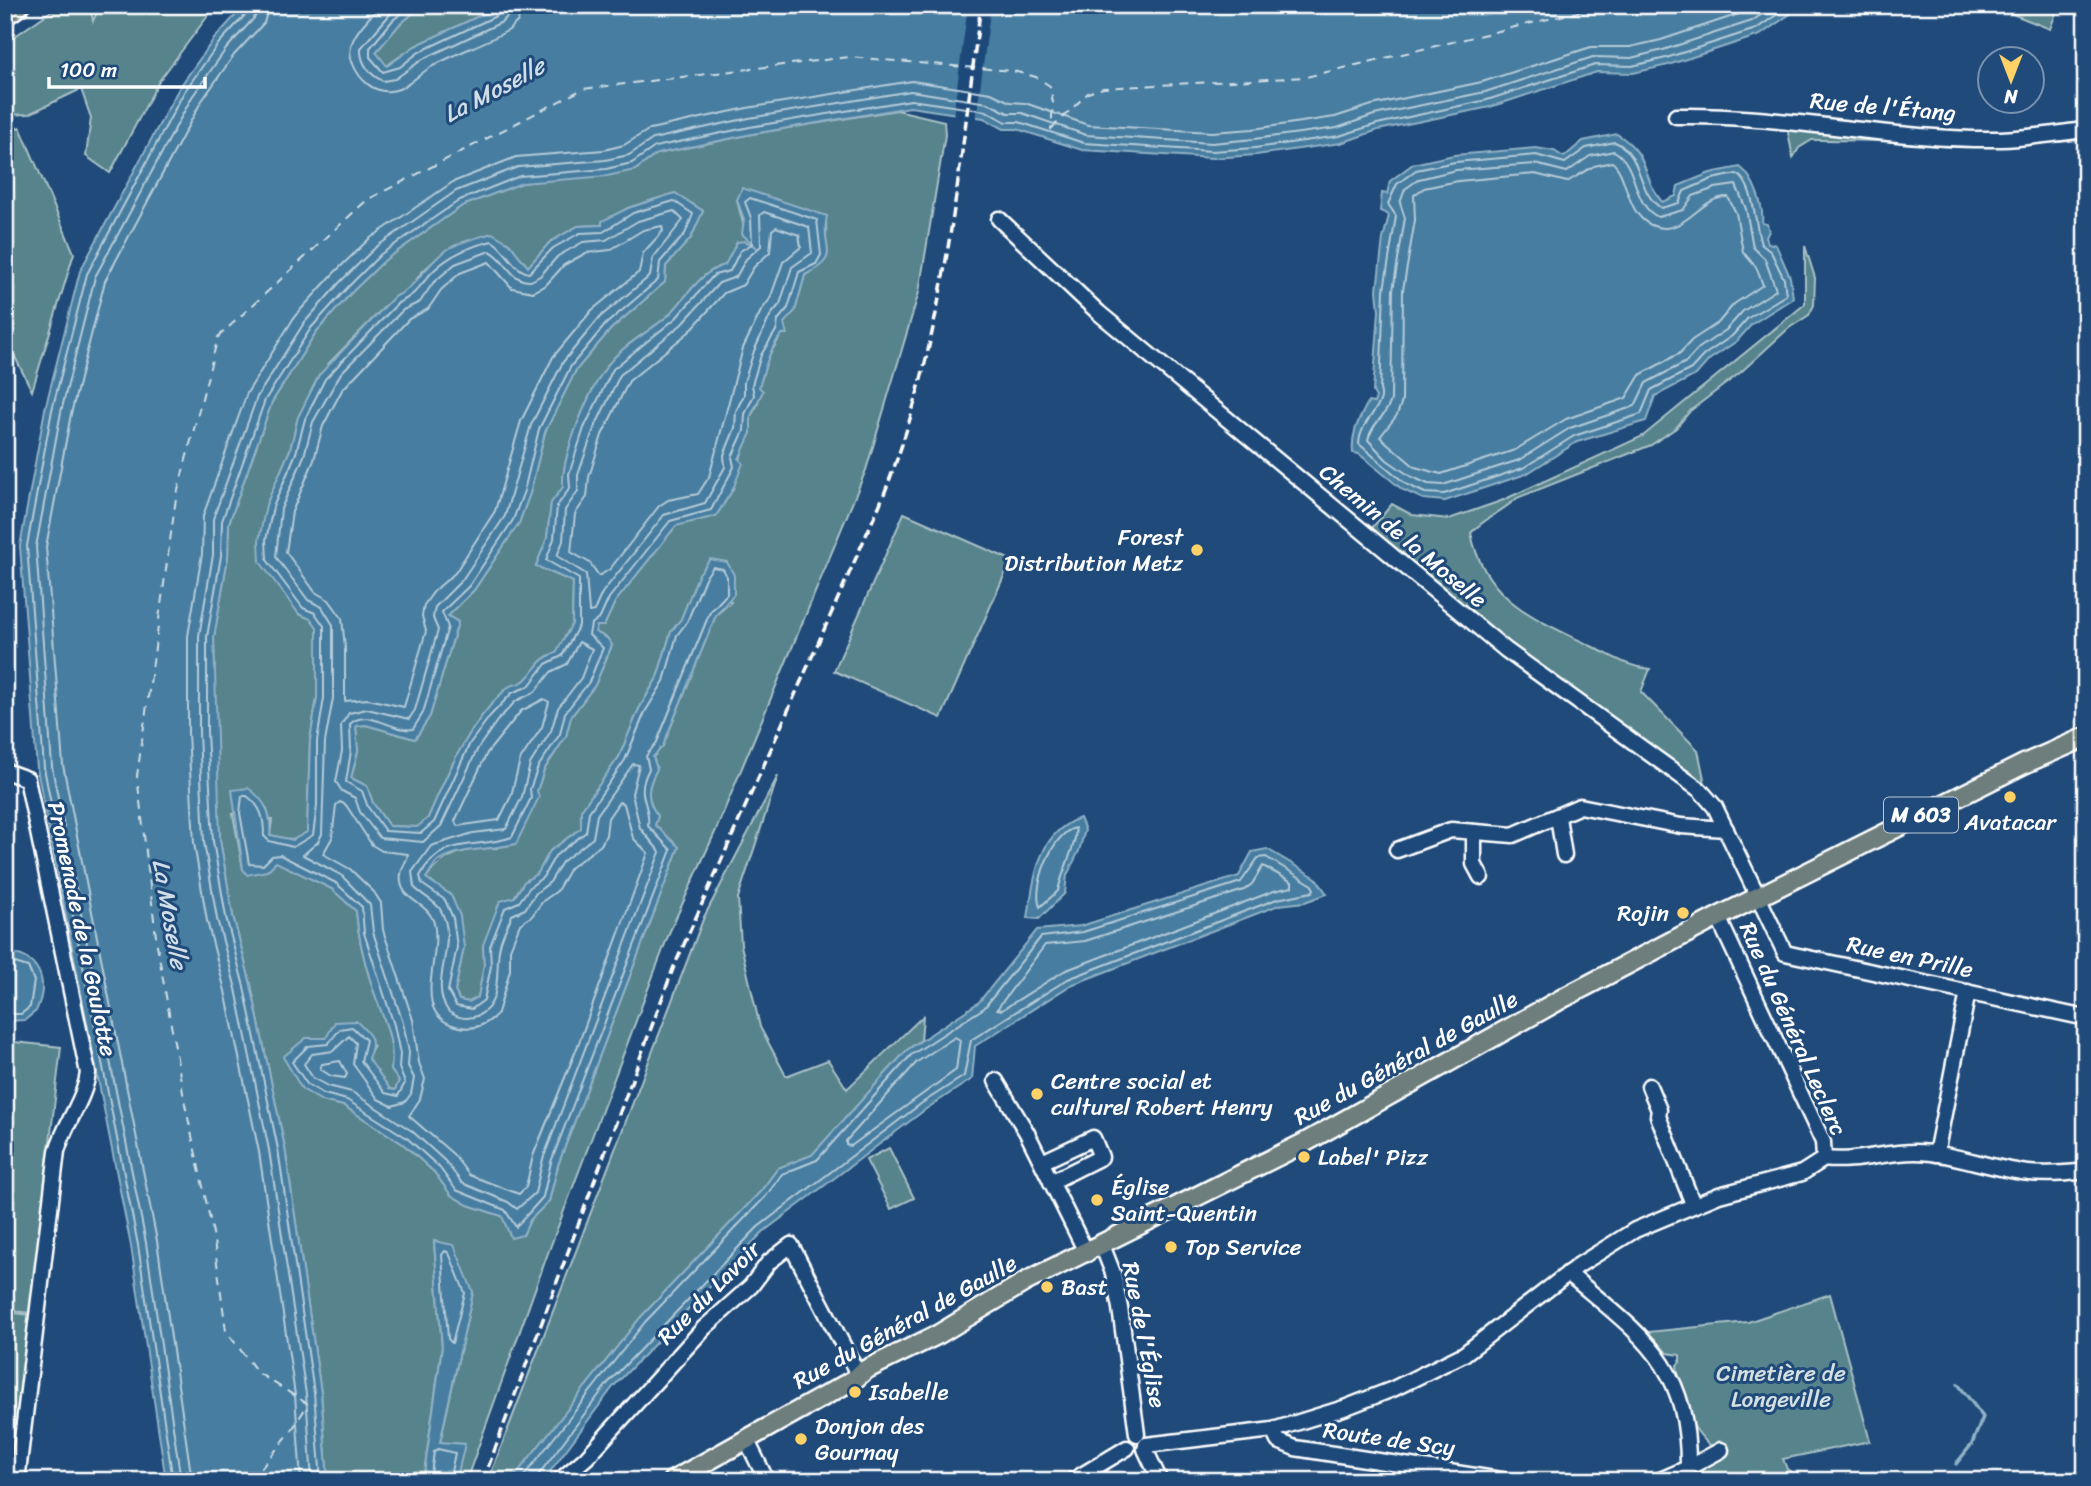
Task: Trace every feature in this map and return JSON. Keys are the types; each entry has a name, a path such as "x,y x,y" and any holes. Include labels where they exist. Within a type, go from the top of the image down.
{"highway":[{"path":"5,14 18,5"}],"main road":[{"name":"M 603","path":"1758,898 2024,764 2086,737"},
{"name":"Rue du Général de Gaulle","path":"673,1481 982,1310 1025,1282 1304,1143 1565,998 1758,898"}],"street":[{"name":"Rue de l'Étang","path":"1676,116 1716,116 1912,134 2001,139 2086,130"},
{"name":"Chemin de la Moselle","path":"999,219 1098,313 1506,650 1700,790 1715,807 1758,898"},
{"name":"Promenade de la Goulotte","path":"5,771 27,779 88,1073 86,1090 64,1127 57,1151 17,1481"},
{"path":"1397,850 1451,830 1513,835 1559,817 1570,808 1580,806 1681,826 1726,829"},
{"path":"1559,817 1564,855"},
{"path":"1474,832 1474,864 1481,877"},
{"name":"Rue en Prille","path":"1758,898 1781,948 1791,956 2086,1018"},
{"name":"Rue du Général Leclerc","path":"1718,917 1823,1142 1824,1159"},
{"path":"1936,1154 1968,992"},
{"name":"Rue de l'Église","path":"996,1081 1051,1182 1113,1273 1143,1443 1160,1481"},
{"path":"1649,1086 1693,1204"},
{"path":"1042,1162 1093,1138 1101,1157 1051,1182"},
{"path":"1072,1481 1127,1448 1128,1438 1143,1443 1273,1430 1343,1408 1452,1361 1568,1273 1635,1230 1693,1204 1802,1173 1824,1159 1846,1162 1891,1154 1936,1154 2017,1172 2054,1174 2086,1171"},
{"name":"Rue du Lavoir","path":"559,1481 586,1458 704,1328 751,1286 769,1262 791,1245 859,1376"},
{"path":"1568,1273 1647,1340 1661,1360 1676,1391 1685,1421 1688,1468"},
{"name":"Route de Scy","path":"1273,1430 1278,1441 1295,1448 1507,1481"},
{"path":"746,1439 767,1481"},
{"path":"1658,1481 1721,1450"}],"green space":[{"path":"60,5 90,5 93,21 100,5 216,5 159,81 110,173 86,156 91,118 81,89 29,114 5,115 5,43"},
{"path":"423,5 502,5 415,46 386,66 376,52 399,25"},
{"path":"2001,5 2059,5 2050,29 2000,9"},
{"path":"897,110 944,121 945,135 919,292 866,470 716,830 670,931 548,1253 466,1481 456,1481 464,1444 440,1443 473,1292 434,1242 442,1347 423,1481 328,1481 321,1393 285,1148 251,985 233,916 220,840 214,637 228,557 229,523 272,402 316,332 385,260 462,206 522,183 635,170 657,154 752,134","holes":["675,193 703,211 691,238 666,266 665,282 611,329 576,370 545,432 530,493 519,523 474,590 448,616 458,622 430,716 415,739 366,725 356,726 358,751 351,778 367,786 373,803 389,826 418,827 428,818 451,766 481,718 506,689 523,682 541,661 556,653 572,624 573,582 536,566 547,538 551,503 563,487 571,442 585,407 607,366 621,351 670,314 708,273 725,266 737,243 757,249 744,227 737,200 826,220 826,244 822,259 805,275 795,311 784,322 782,334 768,357 759,387 758,404 751,416 751,433 744,444 733,489 716,516 676,525 615,602 604,626 597,626 595,632 607,638 612,645 595,685 571,717 566,736 544,770 537,791 497,848 476,849 457,854 440,863 426,878 435,885 464,947 455,991 459,1000 469,1002 478,998 484,965 483,945 524,882 538,873 550,851 581,828 581,810 619,757 639,709 657,678 671,632 681,619 699,574 731,602 716,615 663,746 653,757 657,769 651,781 649,799 658,816 655,825 679,847 558,1165 549,1201 530,1220 523,1235 502,1216 468,1205 451,1195 434,1172 403,1144 344,1106 322,1101 374,1045 367,1058 390,1089 395,1090 399,1081 391,1070 390,1037 366,967 356,911 332,889 276,861 247,874 243,869 233,814 272,820 270,835 293,840 307,832 310,740 317,698 317,627 311,619 299,614 282,590 266,505 290,450 298,417 329,363 394,297 409,291 421,273 446,250 492,234 509,243 528,267 550,242 578,226 603,225 628,208"]},
{"path":"1786,122 2001,139 2086,130 2086,139 2017,144 1812,140 1799,148 1793,158"},
{"path":"20,127 74,253 32,391 5,337 5,132"},
{"path":"1805,246 1815,278 1814,305 1809,315 1789,328 1741,372 1690,411 1676,428 1651,445 1517,498 1471,533 1478,556 1488,575 1500,591 1515,604 1532,616 1620,660 1650,669 1641,692 1698,750 1708,798 1366,535 1392,504 1412,515 1449,519 1501,501 1643,436 1805,304"},
{"path":"904,513 1011,560 941,718 834,671"},
{"path":"778,776 738,898 741,945 760,1027 786,1076 828,1060 847,1089 923,1016 921,1040 907,1050 812,1155 778,1168 761,1191 640,1318 511,1481 488,1481 704,917"},
{"path":"5,1041 61,1047 30,1313 5,1310"},
{"path":"889,1148 914,1198 891,1209 866,1160"},
{"name":"Cimetière de Longeville","path":"1830,1294 1870,1441 1783,1459 1787,1469 1803,1481 1667,1481 1724,1456 1702,1437 1689,1417 1679,1380 1677,1365 1680,1355 1667,1353 1648,1332 1748,1322"},
{"path":"5,1312 32,1315 13,1481 5,1481"}],"water":[{"name":"La Moselle","path":"245,5 423,5 399,25 376,52 387,66 415,46 502,5 1803,5 1760,35 1668,65 1633,73 1597,72 1490,107 1378,130 1341,143 1256,155 1213,158 1082,150 1017,129 1004,129 984,118 910,107 752,134 657,154 635,170 607,176 522,183 462,206 385,260 316,332 272,402 229,523 228,557 214,637 220,840 233,916 251,985 285,1148 321,1393 328,1481 166,1481 131,1246 37,769 20,546 45,409 80,271 179,88 214,39"},
{"path":"1617,134 1636,150 1662,202 1676,196 1678,186 1710,173 1740,167 1750,178 1757,194 1762,209 1762,223 1767,224 1769,231 1766,237 1768,243 1776,245 1790,277 1793,298 1752,324 1737,341 1709,360 1696,375 1655,396 1646,421 1577,442 1526,474 1445,501 1423,499 1403,490 1359,454 1353,453 1354,432 1368,402 1374,403 1376,397 1373,392 1379,311 1377,290 1383,239 1389,215 1380,211 1382,193 1387,194 1390,181 1413,164 1454,155 1536,148 1554,151 1564,157 1583,141"},
{"path":"742,188 827,216 825,227 828,250 824,262 805,275 795,311 784,323 787,334 782,334 768,359 759,387 763,391 751,416 751,433 739,459 743,463 733,489 716,516 676,526 615,602 604,626 597,626 595,632 607,638 612,645 595,685 571,717 566,736 544,770 537,791 539,797 516,844 448,856 437,861 426,878 451,895 460,916 464,947 455,991 459,1000 469,1002 478,997 484,965 483,945 500,901 515,897 524,882 538,873 550,851 581,828 581,810 619,757 639,709 657,678 671,632 681,619 699,574 710,559 727,562 734,575 734,594 716,615 663,746 653,757 657,769 651,781 649,799 658,816 655,825 679,847 558,1165 549,1201 530,1220 523,1235 511,1238 502,1216 468,1205 451,1195 434,1172 403,1144 344,1106 322,1101 302,1089 283,1057 306,1038 326,1038 335,1022 356,1021 371,1037 372,1046 368,1058 390,1089 395,1090 399,1081 391,1070 390,1037 366,967 356,911 332,889 276,862 267,871 247,875 243,869 232,790 248,788 259,797 270,820 270,835 293,840 307,832 310,740 317,698 317,627 311,619 299,614 260,562 259,540 266,505 290,450 298,417 319,375 394,297 408,288 449,249 492,233 509,243 528,267 550,242 578,226 602,225 602,221 628,208 675,193 703,211 691,238 666,266 665,282 611,329 576,370 545,432 530,493 519,523 474,590 448,616 458,622 430,716 415,739 366,725 356,726 358,751 351,778 367,786 373,803 389,826 417,827 428,818 451,766 481,718 508,687 523,682 541,661 556,653 572,624 573,582 536,566 547,538 551,503 563,487 566,459 577,424 600,377 613,358 670,314 701,278 725,265 737,242 745,241 757,248 742,234 744,219 737,200"},
{"path":"1080,818 1085,830 1079,851 1067,875 1065,893 1039,919 1028,918 1036,873 1046,846 1055,834"},
{"path":"1267,849 1316,878 1327,894 1305,902 1279,905 1071,985 975,1046 972,1079 926,1109 763,1232 613,1387 543,1481 511,1481 640,1318 761,1191 778,1168 812,1155 907,1050 979,1002 1037,930 1081,926 1239,876 1252,852"},
{"path":"5,953 26,958 39,971 42,989 40,1000 36,1011 25,1020 5,1021"},
{"path":"434,1241 454,1245 473,1292 440,1442 465,1444 456,1481 423,1481 442,1347"}],"pier":[{"path":"968,5 991,5 976,120 953,117"}],"waterway":[{"path":"1956,1464 1972,1444 1983,1417 1958,1384"}],"ferry route":[{"path":"1051,129 1088,93 1103,88 1306,77 1607,5"},
{"path":"251,1481 292,1430 308,1404 258,1373 226,1331 213,1233 185,1104 157,945 137,776 176,498 218,337 367,200 583,89 849,57 1013,71 1036,77 1050,86 1053,103 1051,130"}],"railway":[{"path":"483,1481 673,969 880,504 902,444 920,383 946,258 981,5"}],"place":[{"name":"Forest Distribution Metz","path":"1197,550"},
{"name":"Avatacar","path":"2010,797"},
{"name":"Rojin","path":"1683,913"},
{"name":"Centre social et culturel Robert Henry","path":"1037,1094"},
{"name":"Label' Pizz","path":"1304,1157"},
{"name":"Église Saint-Quentin","path":"1097,1200"},
{"name":"Top Service","path":"1171,1247"},
{"name":"Bast","path":"1047,1287"},
{"name":"Isabelle","path":"855,1392"},
{"name":"Donjon des Gournay","path":"801,1439"}]}
